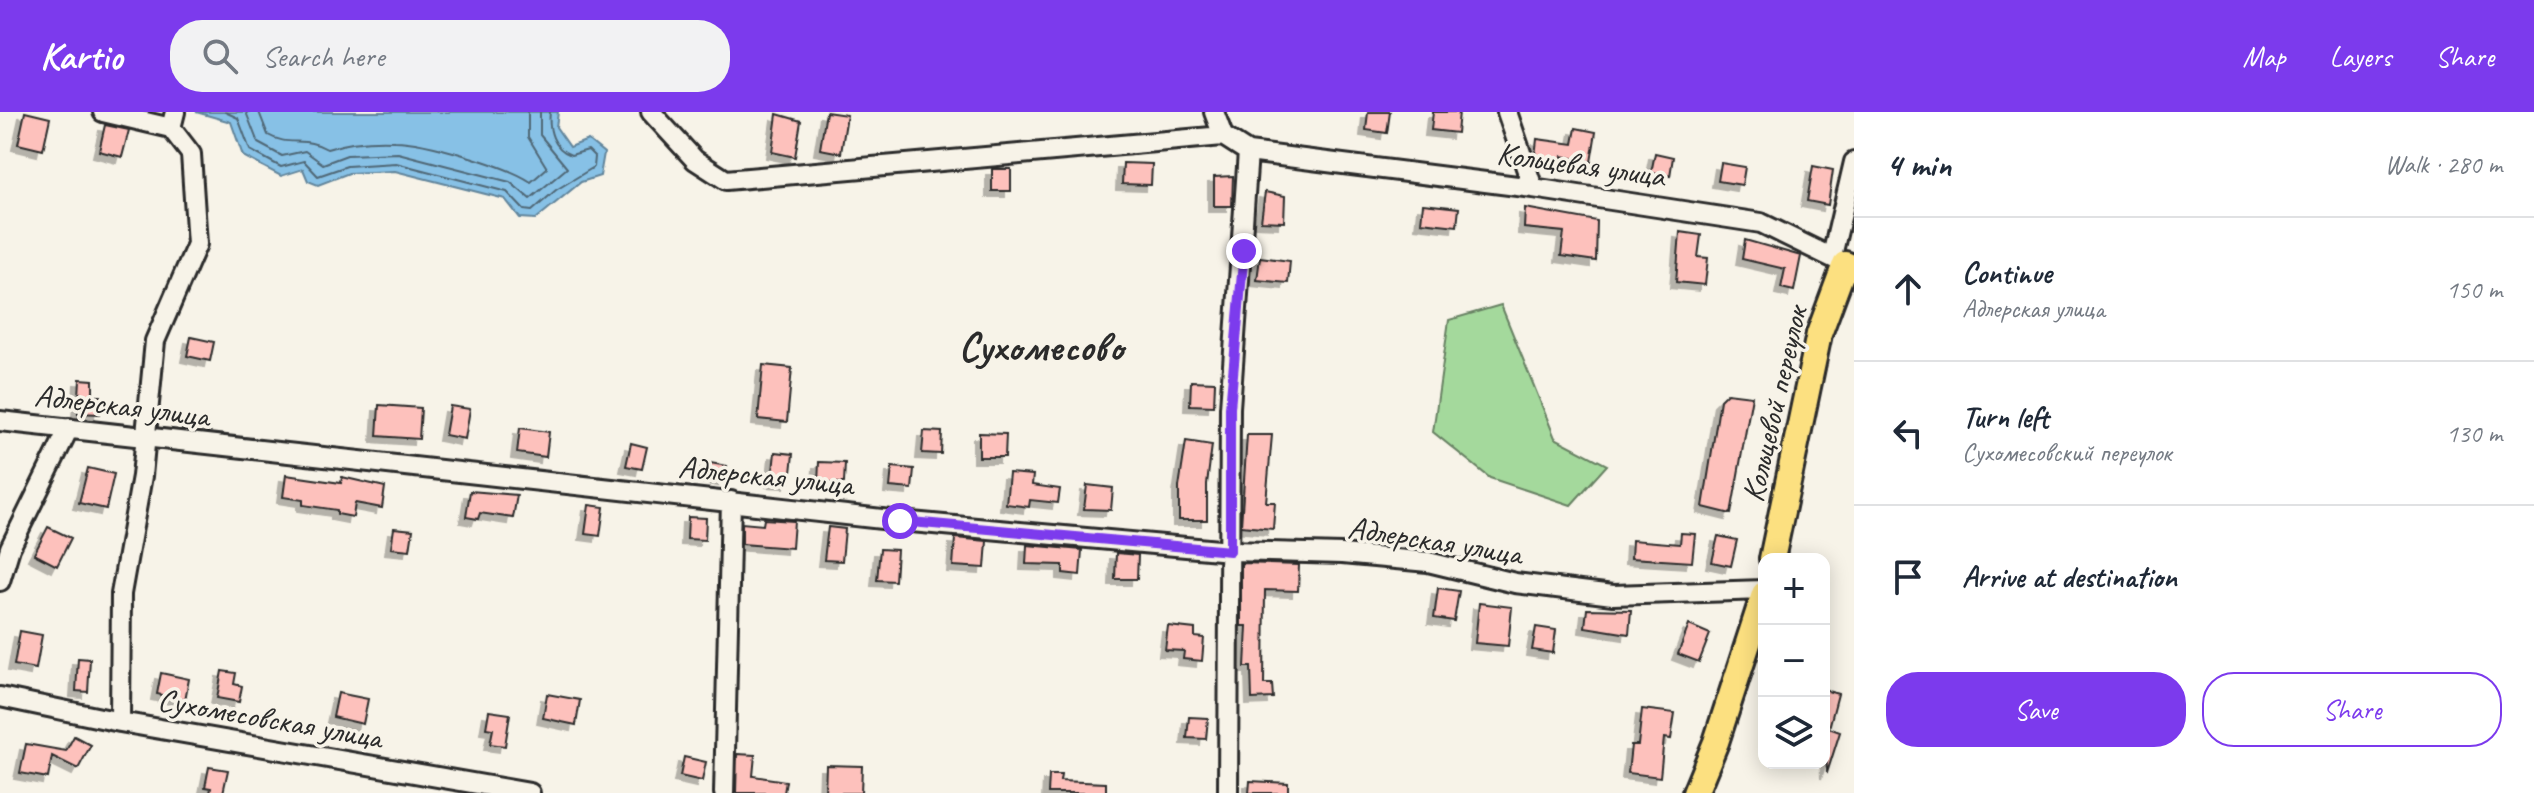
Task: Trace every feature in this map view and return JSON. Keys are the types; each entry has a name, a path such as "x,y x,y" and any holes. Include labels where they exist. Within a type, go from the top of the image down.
{"main road":[{"name":"Кольцевой переулок","path":"1773,553 1819,334 1844,256"},
{"path":"1695,793 1716,742 1758,611"}],"street":[{"path":"103,112 173,120 191,154 197,244 155,341 146,439 121,594 120,722"},
{"path":"651,112 695,160 726,180 1223,136 1214,112"},
{"path":"1507,112 1533,188"},
{"name":"Кольцевая улица","path":"1223,136 1248,152 1533,188 1761,223 1844,256"},
{"path":"1228,793 1230,408 1248,152"},
{"name":"Кольцевой переулок","path":"1844,256 1854,162"},
{"name":"Адлерская улица","path":"0,421 915,522 1230,551 1342,554 1428,562 1515,583 1613,595 1758,592"},
{"path":"0,581 10,548 69,428"},
{"path":"724,793 731,501"},
{"name":"Сухомесовская улица","path":"0,697 120,722 530,793"}],"green space":[{"path":"1501,305 1555,438 1607,465 1571,505 1490,478 1433,432 1449,320"}],"water":[{"path":"196,112 558,112 556,127 570,147 588,140 604,153 600,176 581,182 536,219 520,218 505,199 395,171 349,173 318,185 308,181 303,169 281,176 243,156 231,122"}],"building":[{"path":"25,112 50,118 43,150 18,144"},
{"path":"826,112 847,115 841,153 820,149"},
{"path":"1368,112 1390,112 1387,133 1366,130"},
{"path":"1433,112 1459,112 1457,133 1431,130"},
{"path":"777,114 801,121 795,157 772,152"},
{"path":"105,125 129,130 122,157 99,151"},
{"path":"1576,128 1596,132 1591,162 1562,156 1562,160 1535,157 1537,139 1573,144"},
{"path":"1655,153 1673,157 1670,176 1651,173"},
{"path":"1123,163 1152,164 1151,185 1122,184"},
{"path":"1721,163 1745,167 1742,185 1718,181"},
{"path":"1813,166 1833,170 1828,205 1807,201"},
{"path":"992,169 1011,169 1011,191 992,191"},
{"path":"1233,176 1232,206 1214,206 1214,177"},
{"path":"1265,192 1285,196 1284,222 1261,221"},
{"path":"1423,204 1459,208 1457,226 1421,222"},
{"path":"1525,208 1597,221 1596,261 1561,256 1564,232 1524,228"},
{"path":"1680,232 1701,235 1698,257 1708,258 1705,285 1676,282"},
{"path":"1745,240 1801,256 1794,291 1781,288 1785,269 1742,259"},
{"path":"1260,257 1290,261 1288,283 1257,280"},
{"path":"191,337 214,342 210,361 187,356"},
{"path":"763,365 792,368 787,422 758,419"},
{"path":"80,379 93,380 93,396 101,396 100,414 78,413"},
{"path":"1191,381 1215,382 1214,406 1190,405"},
{"path":"1727,393 1752,396 1731,514 1703,507 1720,400"},
{"path":"379,405 421,408 419,439 377,436"},
{"path":"450,406 470,409 465,439 445,435"},
{"path":"520,428 549,432 546,457 517,453"},
{"path":"924,431 942,432 941,454 922,453"},
{"path":"979,433 1006,434 1005,457 979,457"},
{"path":"1247,435 1272,435 1266,502 1275,502 1273,529 1241,526"},
{"path":"1186,441 1212,445 1207,520 1179,520 1179,487"},
{"path":"631,443 647,447 642,469 626,466"},
{"path":"775,452 793,454 790,482 772,481"},
{"path":"705,462 727,466 724,480 702,476"},
{"path":"819,462 845,463 844,483 818,483"},
{"path":"892,467 914,469 912,489 890,487"},
{"path":"88,468 114,474 106,509 79,503"},
{"path":"1009,473 1033,475 1032,485 1060,489 1058,503 1030,500 1029,507 1006,504"},
{"path":"286,475 341,483 342,477 385,487 382,508 355,503 353,517 337,514 337,510 303,505 303,500 283,497"},
{"path":"1087,485 1113,488 1111,510 1084,509"},
{"path":"470,491 517,495 513,518 480,513 478,519 466,517"},
{"path":"589,505 604,507 600,536 585,534"},
{"path":"688,517 706,518 705,540 687,539"},
{"path":"764,519 794,521 792,548 742,544 742,523 763,525"},
{"path":"48,527 71,538 57,566 34,554"},
{"path":"828,527 845,529 842,561 824,560"},
{"path":"394,528 413,530 410,550 391,548"},
{"path":"1681,533 1695,534 1692,562 1631,558 1632,540 1680,544"},
{"path":"1718,536 1737,540 1731,566 1712,562"},
{"path":"955,538 987,541 985,568 953,566"},
{"path":"1027,545 1082,550 1080,575 1063,573 1063,565 1026,564"},
{"path":"880,549 897,550 895,581 877,580"},
{"path":"1116,553 1138,555 1137,579 1115,579"},
{"path":"1241,563 1299,565 1298,591 1265,590 1264,684 1272,684 1273,698 1252,699 1251,667 1245,667 1247,626 1241,626"},
{"path":"1438,588 1459,591 1454,621 1434,618"},
{"path":"1479,603 1512,607 1508,646 1475,643"},
{"path":"1587,609 1631,610 1629,634 1585,627"},
{"path":"1689,625 1710,634 1699,662 1678,654"},
{"path":"1168,626 1195,629 1195,637 1204,638 1202,661 1183,659 1184,651 1165,650"},
{"path":"1536,627 1556,630 1553,653 1532,650"},
{"path":"20,631 42,635 36,669 14,665"},
{"path":"78,658 90,659 88,692 76,691"},
{"path":"222,671 236,673 234,684 242,686 239,702 217,698"},
{"path":"161,673 189,679 185,700 157,694"},
{"path":"1830,692 1838,694 1830,724"},
{"path":"338,693 368,699 363,724 333,717"},
{"path":"547,694 580,700 576,725 543,718"},
{"path":"1642,709 1675,713 1671,739 1664,738 1660,777 1628,773 1631,745 1638,745"},
{"path":"489,711 510,714 505,746 490,744 493,729 486,728"},
{"path":"1189,717 1208,718 1206,739 1187,738"},
{"path":"1830,728 1840,732 1830,764"},
{"path":"74,736 91,745 78,769 52,756 48,778 20,773 26,744 66,751"},
{"path":"737,754 755,755 753,776 786,781 784,793 736,793"},
{"path":"684,757 706,762 702,781 680,776"},
{"path":"826,765 862,766 861,793 825,793"},
{"path":"209,767 228,770 223,793 210,793 211,788 205,787"},
{"path":"1049,775 1061,775 1060,781 1106,783 1106,793 1048,793"},
{"path":"1250,781 1288,783 1288,793 1249,793"}],"district":[{"name":"Сухомесово","path":"1041,346"}],"route":[{"path":"900,521 1230,551 1230,408 1244,251"}]}
